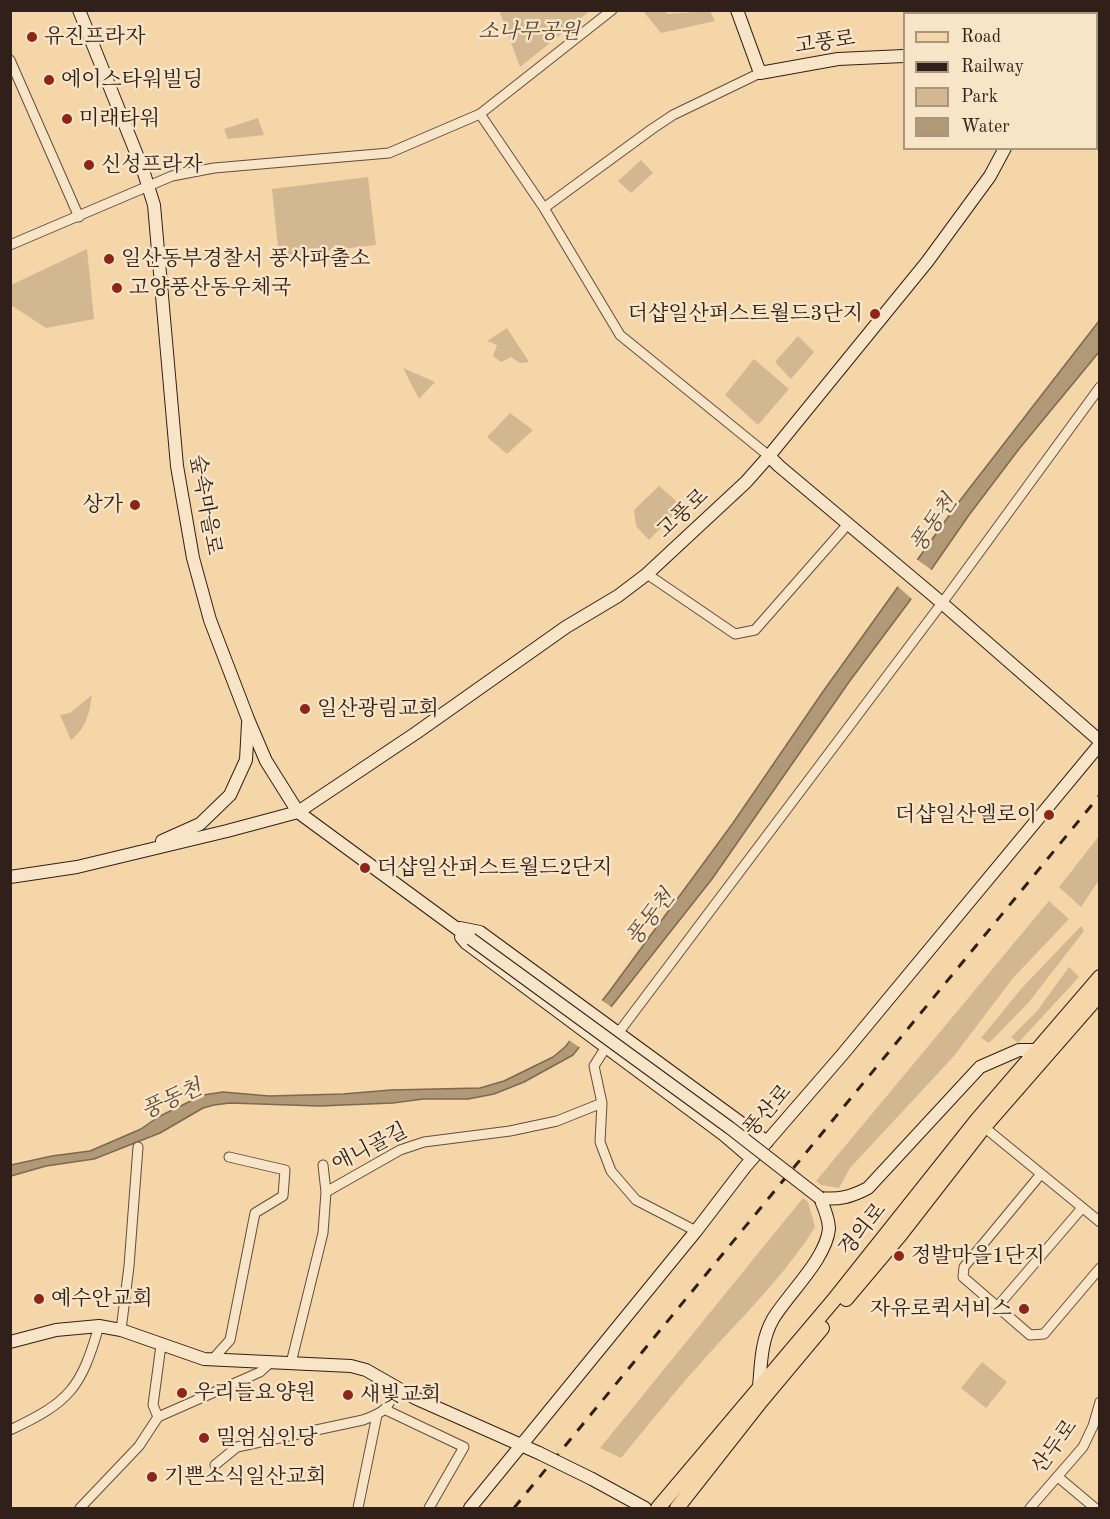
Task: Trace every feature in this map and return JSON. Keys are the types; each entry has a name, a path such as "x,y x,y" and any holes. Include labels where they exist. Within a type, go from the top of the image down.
{"main road":[{"name":"숲속마을로","path":"79,10 154,205 177,466 193,558 210,620 266,761 298,812 730,1128 820,1198"},
{"path":"737,10 760,73"},
{"name":"고풍로","path":"760,73 838,59 903,56"},
{"name":"고풍로","path":"298,812 432,722 566,627 618,596 647,574 746,482 927,262 990,176 1004,150"},
{"path":"769,456 931,593 1100,742"},
{"path":"134,854 200,824 230,795 246,760 248,719"},
{"name":"풍산로","path":"470,1509 752,1159 916,968 1100,742"},
{"path":"10,877 77,867 298,812"},
{"path":"453,926 480,932 767,1142"},
{"path":"453,926 466,943 752,1159"},
{"name":"경의로","path":"658,1509 833,1301 977,1120 1100,977"},
{"name":"경의로","path":"677,1509 761,1401 900,1235 984,1127 1100,994"},
{"path":"820,1198 834,1200 852,1197 868,1188 980,1067 1019,1050 1036,1050"},
{"path":"759,1387 763,1342 773,1320 825,1245 829,1227 820,1198"},
{"path":"10,1342 56,1330 99,1326 122,1330 191,1356 212,1360 344,1365 359,1368 415,1398 592,1479 639,1503 645,1509"}],"street":[{"path":"10,245 172,176 214,168 389,153 480,114 612,10"},
{"path":"10,60 79,217"},
{"name":"고풍로","path":"543,208 659,124 760,73"},
{"path":"480,114 543,208 620,335 769,456"},
{"path":"615,1030 941,603 1100,387"},
{"path":"647,574 735,634 755,630 848,524"},
{"path":"603,1045 594,1066 602,1103 600,1142 611,1171 636,1200 696,1231"},
{"name":"애니골길","path":"291,1363 323,1233 326,1192 400,1150 416,1145 510,1131 557,1121 602,1103"},
{"path":"984,1127 1100,1222"},
{"path":"122,1330 138,1147"},
{"path":"212,1360 230,1340 255,1213 283,1196 285,1170 229,1157"},
{"path":"323,1165 326,1192"},
{"path":"1041,1174 964,1267 963,1277 1030,1335 1044,1334 1100,1268"},
{"path":"997,1307 1082,1208"},
{"path":"10,1430 58,1404 68,1395 80,1380 89,1361 99,1326"},
{"path":"158,1417 153,1405 161,1345"},
{"path":"80,1509 139,1446 158,1417 260,1372 271,1362"},
{"path":"216,1465 237,1447 363,1420 381,1412 391,1402 396,1386"},
{"name":"산두로","path":"1030,1509 1083,1447 1093,1426 1100,1402"},
{"path":"358,1509 381,1412"},
{"path":"381,1412 464,1447 429,1509"},
{"path":"1058,1477 1095,1509"}],"green space":[{"name":"소나무공원","path":"499,10 590,10 590,11 520,67"},
{"path":"643,11 665,11 667,14 710,11 715,21 661,33"},
{"path":"258,118 264,135 228,139 224,129"},
{"path":"641,160 653,173 631,193 618,181"},
{"path":"368,177 376,245 279,256 272,189"},
{"path":"87,249 94,319 46,328 11,305 11,285"},
{"path":"507,328 529,362 520,363 511,357 501,362 493,356 497,345 487,341"},
{"path":"798,336 814,352 791,379 775,362"},
{"path":"754,359 789,389 758,425 725,395"},
{"path":"403,368 435,382 419,399"},
{"path":"510,413 533,430 507,454 487,437"},
{"path":"659,486 682,506 649,540 636,526 634,510"},
{"path":"92,695 86,720 81,730 71,740 60,715 70,713"},
{"path":"1099,836 1099,880 1081,907 1059,887"},
{"path":"1049,901 1069,919 1013,978 954,1056 850,1168 839,1188 821,1185 816,1181"},
{"path":"1081,926 1084,931 1029,1002 989,1043 981,1038 1021,989"},
{"path":"1069,967 1079,977 1018,1043 1011,1037 1037,1011"},
{"path":"803,1198 808,1202 815,1227 777,1278 695,1369 621,1458 600,1448"},
{"path":"982,1362 1007,1382 986,1408 961,1388"}],"water":[{"path":"1099,321 1099,352 1019,449 969,515 712,879 573,1055 524,1082 494,1094 468,1099 423,1099 393,1103 319,1106 230,1103 214,1105 203,1108 160,1133 94,1159 46,1166 11,1176 11,1165 90,1151 141,1129 158,1117 203,1095 223,1092 269,1096 480,1088 504,1081 553,1057 565,1047 609,992 733,823 822,693 958,503"}],"pier":[{"path":"915,558 933,571 913,600 896,585"},
{"path":"600,999 614,1009 582,1049 567,1039"}],"railway":[{"path":"514,1508 1100,795"}],"place":[{"name":"유진프라자","path":"32,37"},
{"name":"에이스타워빌딩","path":"49,80"},
{"name":"미래타워","path":"67,119"},
{"name":"신성프라자","path":"89,165"},
{"name":"일산동부경찰서 풍사파출소","path":"109,259"},
{"name":"고양풍산동우체국","path":"117,288"},
{"name":"더샵일산퍼스트월드3단지","path":"875,314"},
{"name":"상가","path":"135,505"},
{"name":"일산광림교회","path":"305,709"},
{"name":"더샵일산엘로이","path":"1049,815"},
{"name":"더샵일산퍼스트월드2단지","path":"365,868"},
{"name":"정발마을1단지","path":"899,1256"},
{"name":"예수안교회","path":"39,1299"},
{"name":"자유로퀵서비스","path":"1024,1309"},
{"name":"우리들요양원","path":"182,1393"},
{"name":"새빛교회","path":"348,1395"},
{"name":"밀엄심인당","path":"204,1438"},
{"name":"기쁜소식일산교회","path":"152,1477"}],"water label":[{"name":"풍동천","path":"934,524"},
{"name":"풍동천","path":"651,918"},
{"name":"풍동천","path":"172,1100"}]}
